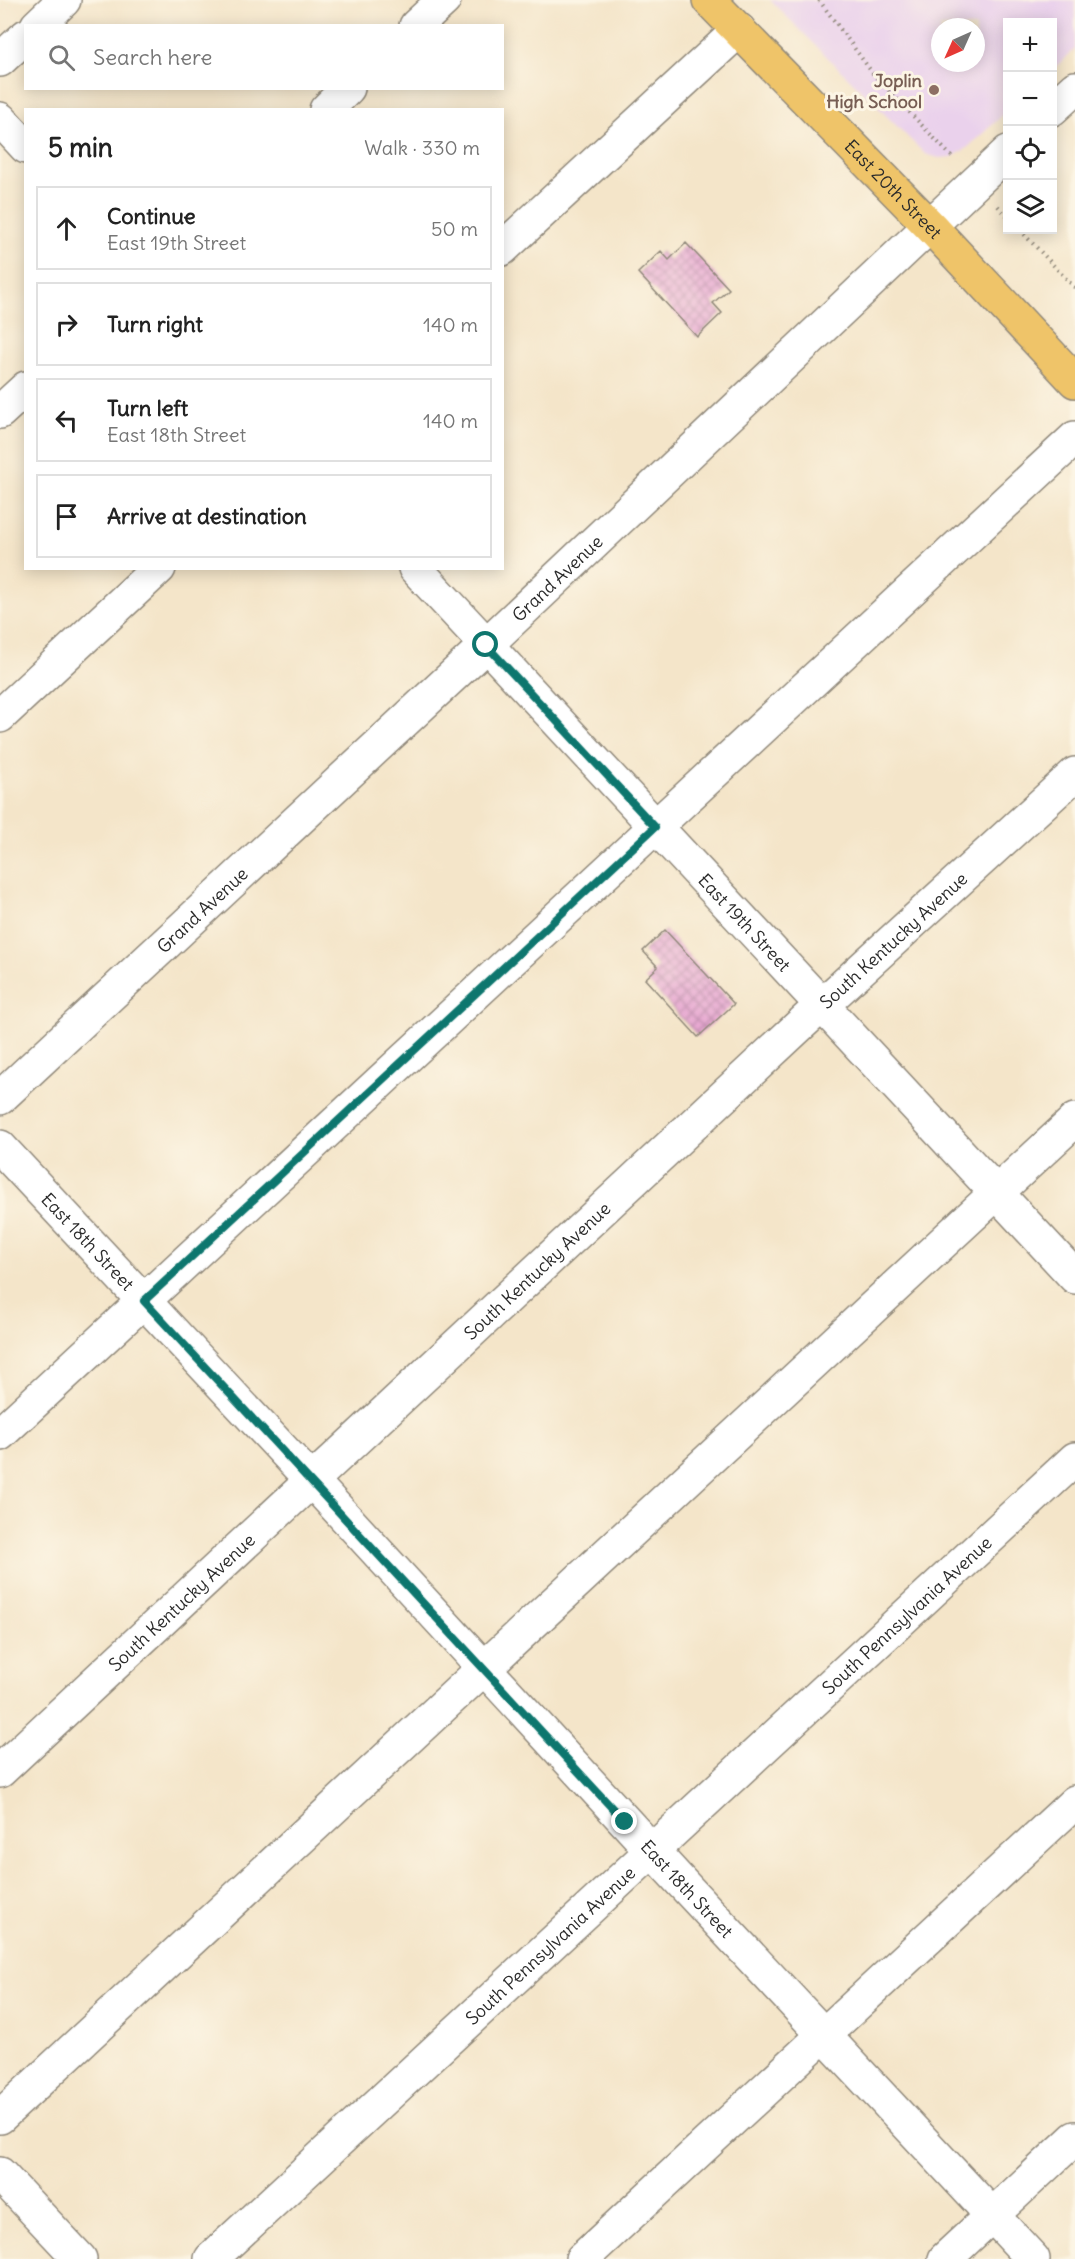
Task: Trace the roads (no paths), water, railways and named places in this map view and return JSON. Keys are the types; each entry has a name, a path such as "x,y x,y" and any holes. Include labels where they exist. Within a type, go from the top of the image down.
{"main road":[{"name":"East 20th Street","path":"710,0 931,227 1075,381"}],"street":[{"path":"39,24 64,0"},
{"path":"418,24 444,0"},
{"path":"504,247 739,30"},
{"path":"0,60 24,38"},
{"path":"1057,105 1075,88"},
{"path":"328,108 346,90"},
{"path":"0,119 24,145"},
{"name":"Grand Avenue","path":"0,1098 486,645 1003,158"},
{"path":"0,412 24,390"},
{"path":"0,1434 1075,438"},
{"path":"0,716 157,570"},
{"name":"East 19th Street","path":"417,570 1075,1277"},
{"name":"South Kentucky Avenue","path":"0,1772 823,1004 1075,774"},
{"path":"0,2117 1075,1120"},
{"name":"East 18th Street","path":"0,1147 312,1480 651,1850 1033,2259"},
{"name":"South Pennsylvania Avenue","path":"211,2259 1075,1459"},
{"path":"582,2259 1075,1802"},
{"path":"945,2259 1075,2138"},
{"path":"0,2174 80,2259"}],"place":[{"name":"Joplin High School","path":"934,90"}]}
